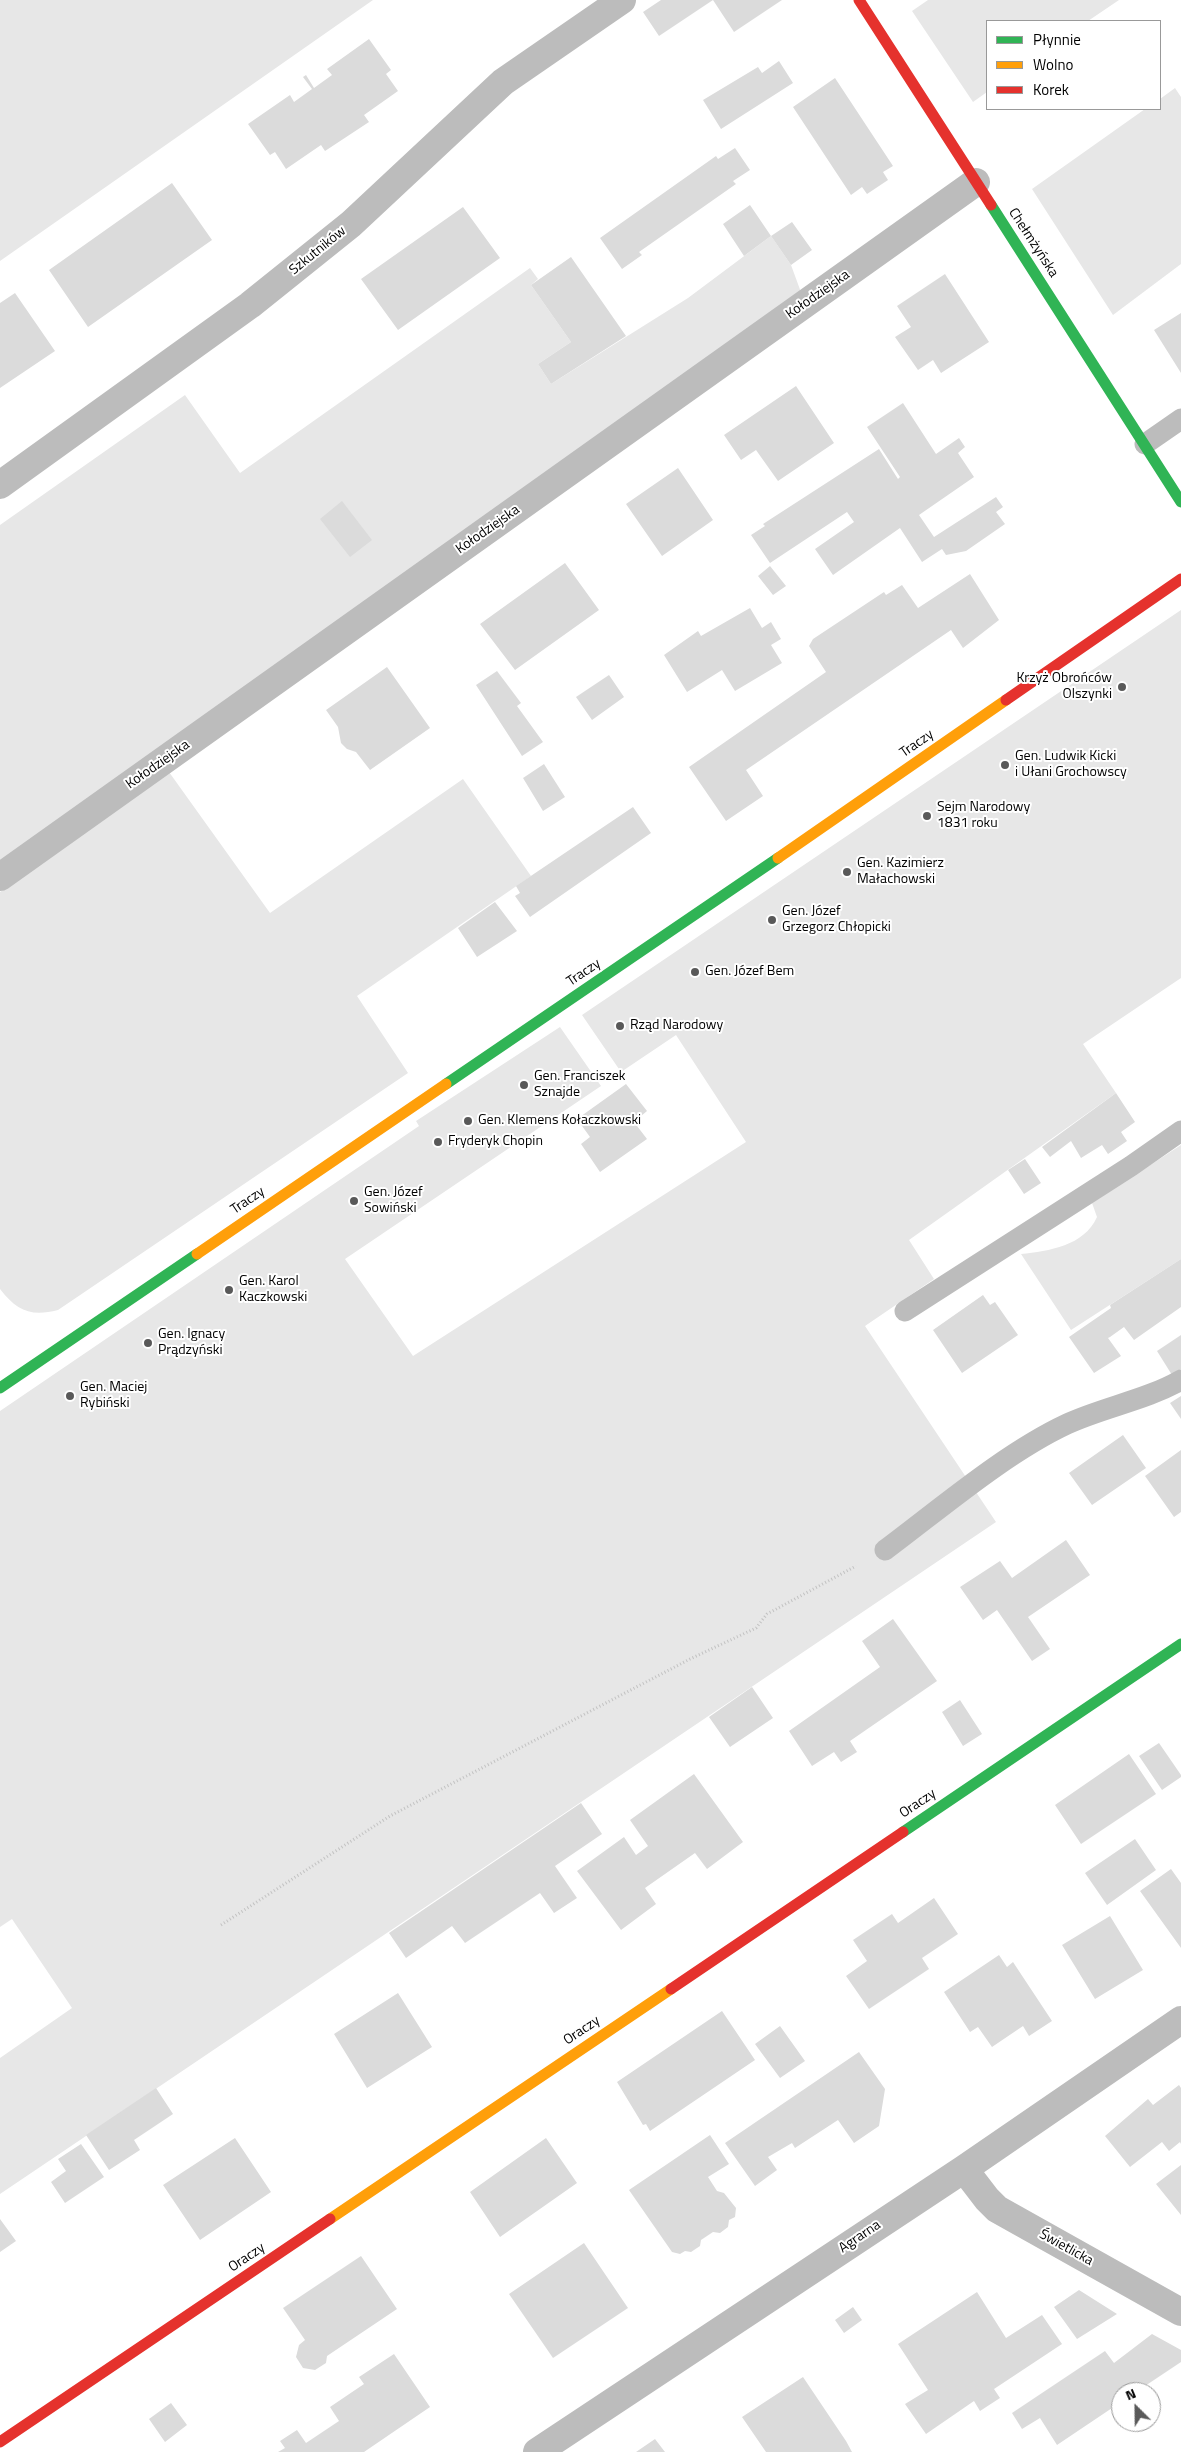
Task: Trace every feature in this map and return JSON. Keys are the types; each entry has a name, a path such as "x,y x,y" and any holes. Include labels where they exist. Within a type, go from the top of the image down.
{"street":[{"name":"Szkutników","path":"0,485 258,299 351,224 502,82 622,0"},
{"name":"Chełmżyńska","path":"859,0 1181,502"},
{"name":"Kołodziejska","path":"0,877 976,182"},
{"name":"Traczy","path":"0,1388 764,868 1181,579"},
{"name":"Oraczy","path":"0,2442 1181,1644"},
{"name":"Agrarna","path":"537,2452 964,2168 1181,2020"},
{"name":"Świetlicka","path":"964,2168 986,2199 997,2208 1181,2312"}],"lane":[{"path":"1144,444 1181,419"},
{"path":"905,1310 1130,1166 1181,1131"},
{"path":"885,1550 983,1477 1065,1425 1099,1410 1163,1389 1181,1380"}],"path":[{"path":"221,1925 390,1816 690,1659 756,1628 766,1614 885,1550"}],"shaded area":[{"path":"0,0 373,0 0,261"},
{"path":"928,0 1119,0 1089,20 986,20 986,93 973,102 912,11"},
{"path":"1175,88 1181,97 1181,264 1113,315 1032,189 1144,110 1161,110 1161,98"},
{"path":"771,236 791,265 802,295 0,867 0,525 185,395 240,473 530,268 538,279 531,285 571,342 538,364 551,384 688,298"},
{"path":"1181,610 1181,978 1083,1044 1116,1093 909,1240 934,1279 865,1326 996,1522 0,2194 0,2058 72,2008 12,1919 0,1927 0,1411 419,1126 416,1121 560,1027 601,1086 345,1259 413,1356 746,1142 676,1035 621,1072 582,1015"},
{"path":"169,772 270,913 463,779 531,876 357,996 408,1073 58,1310 40,1313 32,1312 12,1303 0,1289 0,892"},
{"path":"1181,1145 1181,1259 1071,1330 1021,1254 1054,1249 1075,1241 1084,1235 1097,1217 1092,1203"}],"building":[{"path":"661,0 713,0 659,36 643,12"},
{"path":"713,0 782,0 734,32"},
{"path":"369,39 391,70 386,74 398,91 364,115 369,122 325,151 321,145 286,169 275,152 270,155 248,124 290,95 294,102 312,89 303,77 306,75 314,88 332,75 327,69"},
{"path":"779,61 793,83 721,129 703,100 758,67 762,73"},
{"path":"835,78 893,166 883,172 888,180 867,194 862,187 851,195 793,107"},
{"path":"735,148 750,170 733,181 736,184 639,252 642,255 622,269 600,238 716,156 718,159"},
{"path":"172,183 212,240 88,327 49,270"},
{"path":"750,205 771,236 744,256 723,224"},
{"path":"463,207 500,258 398,330 361,279"},
{"path":"792,222 812,250 791,265 771,236"},
{"path":"571,257 626,336 551,384 538,364 571,342 531,285"},
{"path":"945,274 989,342 941,373 933,360 918,370 895,337 911,327 897,306"},
{"path":"15,293 55,351 0,388 0,303"},
{"path":"1181,313 1181,373 1154,330"},
{"path":"796,386 834,443 778,481 756,450 741,460 724,435"},
{"path":"903,403 936,454 959,438 965,447 958,453 974,477 919,515 934,537 996,497 1003,507 996,512 1005,524 966,551 946,555 942,549 922,562 900,528 833,575 815,549 854,522 847,512 770,563 751,535 765,526 763,524 879,449 898,479 900,477 867,427"},
{"path":"678,468 713,520 662,556 626,504"},
{"path":"342,501 372,540 350,557 320,519"},
{"path":"565,563 599,610 515,670 480,624"},
{"path":"770,566 786,586 773,595 758,576"},
{"path":"970,574 999,620 963,648 951,630 746,770 763,796 726,821 689,767 826,672 809,646 813,639 884,592 886,595 902,585 918,608"},
{"path":"750,608 762,628 771,622 781,639 771,645 782,663 735,691 722,670 687,692 664,655 698,631 701,636"},
{"path":"387,667 430,728 370,770 356,752 347,749 341,743 338,727 326,710"},
{"path":"497,671 521,703 517,706 543,742 522,756 476,685"},
{"path":"609,675 624,697 592,720 576,697"},
{"path":"544,764 565,797 543,811 523,778"},
{"path":"633,807 651,833 530,917 515,896 520,893 516,886"},
{"path":"495,902 517,931 477,957 458,928"},
{"path":"626,1084 647,1111 634,1122 647,1139 600,1172 581,1144 590,1137 577,1119"},
{"path":"1116,1093 1135,1122 1121,1132 1127,1141 1108,1154 1102,1145 1081,1158 1071,1141 1050,1157 1042,1147"},
{"path":"1025,1159 1041,1183 1024,1194 1008,1170"},
{"path":"1181,1259 1181,1307 1134,1340 1124,1327 1108,1338 1121,1356 1094,1373 1069,1337 1111,1308 1110,1305"},
{"path":"983,1295 990,1305 995,1302 1018,1335 962,1373 933,1330"},
{"path":"1181,1335 1181,1369 1172,1375 1157,1351"},
{"path":"1181,1396 1181,1419 1170,1403"},
{"path":"1123,1435 1146,1468 1092,1505 1069,1473"},
{"path":"1181,1450 1181,1512 1174,1517 1145,1476"},
{"path":"1066,1540 1090,1575 1028,1617 1050,1649 1032,1661 997,1610 983,1620 960,1587 1000,1561 1012,1578"},
{"path":"893,1619 937,1681 850,1741 857,1752 841,1762 834,1752 812,1766 789,1731 880,1667 862,1641"},
{"path":"752,1687 773,1718 730,1747 709,1717"},
{"path":"960,1700 982,1734 963,1746 942,1712"},
{"path":"1159,1743 1181,1775 1181,1777 1162,1790 1139,1756"},
{"path":"1129,1754 1156,1794 1081,1844 1055,1805"},
{"path":"694,1774 743,1842 707,1869 695,1853 645,1888 656,1904 621,1930 577,1871 624,1837 636,1855 648,1846 630,1820"},
{"path":"581,1803 602,1834 555,1866 577,1898 554,1913 540,1893 465,1943 452,1926 406,1958 389,1933"},
{"path":"1135,1839 1156,1870 1107,1905 1085,1873"},
{"path":"1171,1869 1181,1883 1181,1948 1140,1891"},
{"path":"934,1898 958,1934 922,1958 929,1969 869,2009 846,1976 867,1961 853,1940 892,1914 898,1923"},
{"path":"1110,1916 1143,1970 1095,1999 1062,1945"},
{"path":"999,1955 1007,1967 1013,1962 1052,2021 1029,2036 1023,2026 992,2047 978,2027 970,2032 944,1992"},
{"path":"398,1993 432,2047 367,2088 334,2034"},
{"path":"722,2011 755,2060 650,2131 646,2124 643,2125 617,2082"},
{"path":"780,2026 805,2061 780,2078 755,2044"},
{"path":"859,2052 885,2089 879,2126 854,2143 838,2120 795,2148 792,2143 768,2157 777,2170 755,2186 725,2143"},
{"path":"1179,2085 1181,2088 1181,2144 1180,2142 1169,2151 1162,2142 1130,2167 1105,2136 1148,2099 1153,2105"},
{"path":"156,2088 173,2114 134,2140 140,2150 109,2170 86,2135"},
{"path":"710,2135 729,2164 708,2177 717,2191 724,2193 736,2208 735,2217 729,2220 728,2227 720,2233 713,2232 701,2240 700,2246 691,2252 685,2251 680,2254 672,2252 629,2190"},
{"path":"235,2138 271,2192 200,2240 163,2185"},
{"path":"546,2138 577,2183 500,2237 470,2192"},
{"path":"81,2144 104,2177 65,2203 51,2182 66,2171 58,2159"},
{"path":"1181,2165 1181,2215 1156,2184"},
{"path":"0,2219 16,2241 0,2252"},
{"path":"584,2243 628,2308 553,2358 509,2294"},
{"path":"361,2256 397,2309 327,2356 326,2363 315,2370 303,2368 296,2357 299,2345 305,2340 283,2308"},
{"path":"1079,2290 1117,2314 1077,2339 1054,2307"},
{"path":"977,2292 1006,2338 1042,2315 1062,2344 994,2389 1000,2398 980,2411 974,2401 926,2434 905,2404 928,2390 898,2344"},
{"path":"853,2307 862,2320 844,2333 835,2320"},
{"path":"1152,2334 1181,2350 1181,2362 1151,2382 1111,2382 1111,2409 1057,2445 1040,2418 1022,2429 1012,2413 1105,2351 1114,2363"},
{"path":"394,2354 430,2407 364,2452 278,2452 285,2448 280,2441 297,2430 306,2443 339,2421 330,2407 364,2384 359,2377"},
{"path":"803,2377 852,2452 766,2452 742,2417"},
{"path":"171,2403 187,2425 165,2442 149,2419"},
{"path":"655,2439 665,2452 636,2452"}],"traffic: fast":[{"path":"991,205 1181,502"},
{"path":"446,1084 778,858"},
{"path":"0,1388 197,1254"},
{"path":"903,1832 1181,1644"}],"traffic: slow":[{"path":"778,858 1006,700"},
{"path":"197,1254 446,1084"},
{"path":"330,2219 671,1989"}],"traffic: jam":[{"path":"859,0 991,205"},
{"path":"1006,700 1181,579"},
{"path":"671,1989 903,1832"},
{"path":"0,2442 330,2219"}],"place":[{"name":"Krzyż Obrońców Olszynki","path":"1122,687"},
{"name":"Gen. Ludwik Kicki i Ułani Grochowscy","path":"1005,765"},
{"name":"Sejm Narodowy 1831 roku","path":"927,816"},
{"name":"Gen. Kazimierz Małachowski","path":"847,872"},
{"name":"Gen. Józef Grzegorz Chłopicki","path":"772,920"},
{"name":"Gen. Józef Bem","path":"695,972"},
{"name":"Rząd Narodowy","path":"620,1026"},
{"name":"Gen. Franciszek Sznajde","path":"524,1085"},
{"name":"Gen. Klemens Kołaczkowski","path":"468,1121"},
{"name":"Fryderyk Chopin","path":"438,1142"},
{"name":"Gen. Józef Sowiński","path":"354,1201"},
{"name":"Gen. Karol Kaczkowski","path":"229,1290"},
{"name":"Gen. Ignacy Prądzyński","path":"148,1343"},
{"name":"Gen. Maciej Rybiński","path":"70,1396"}]}
